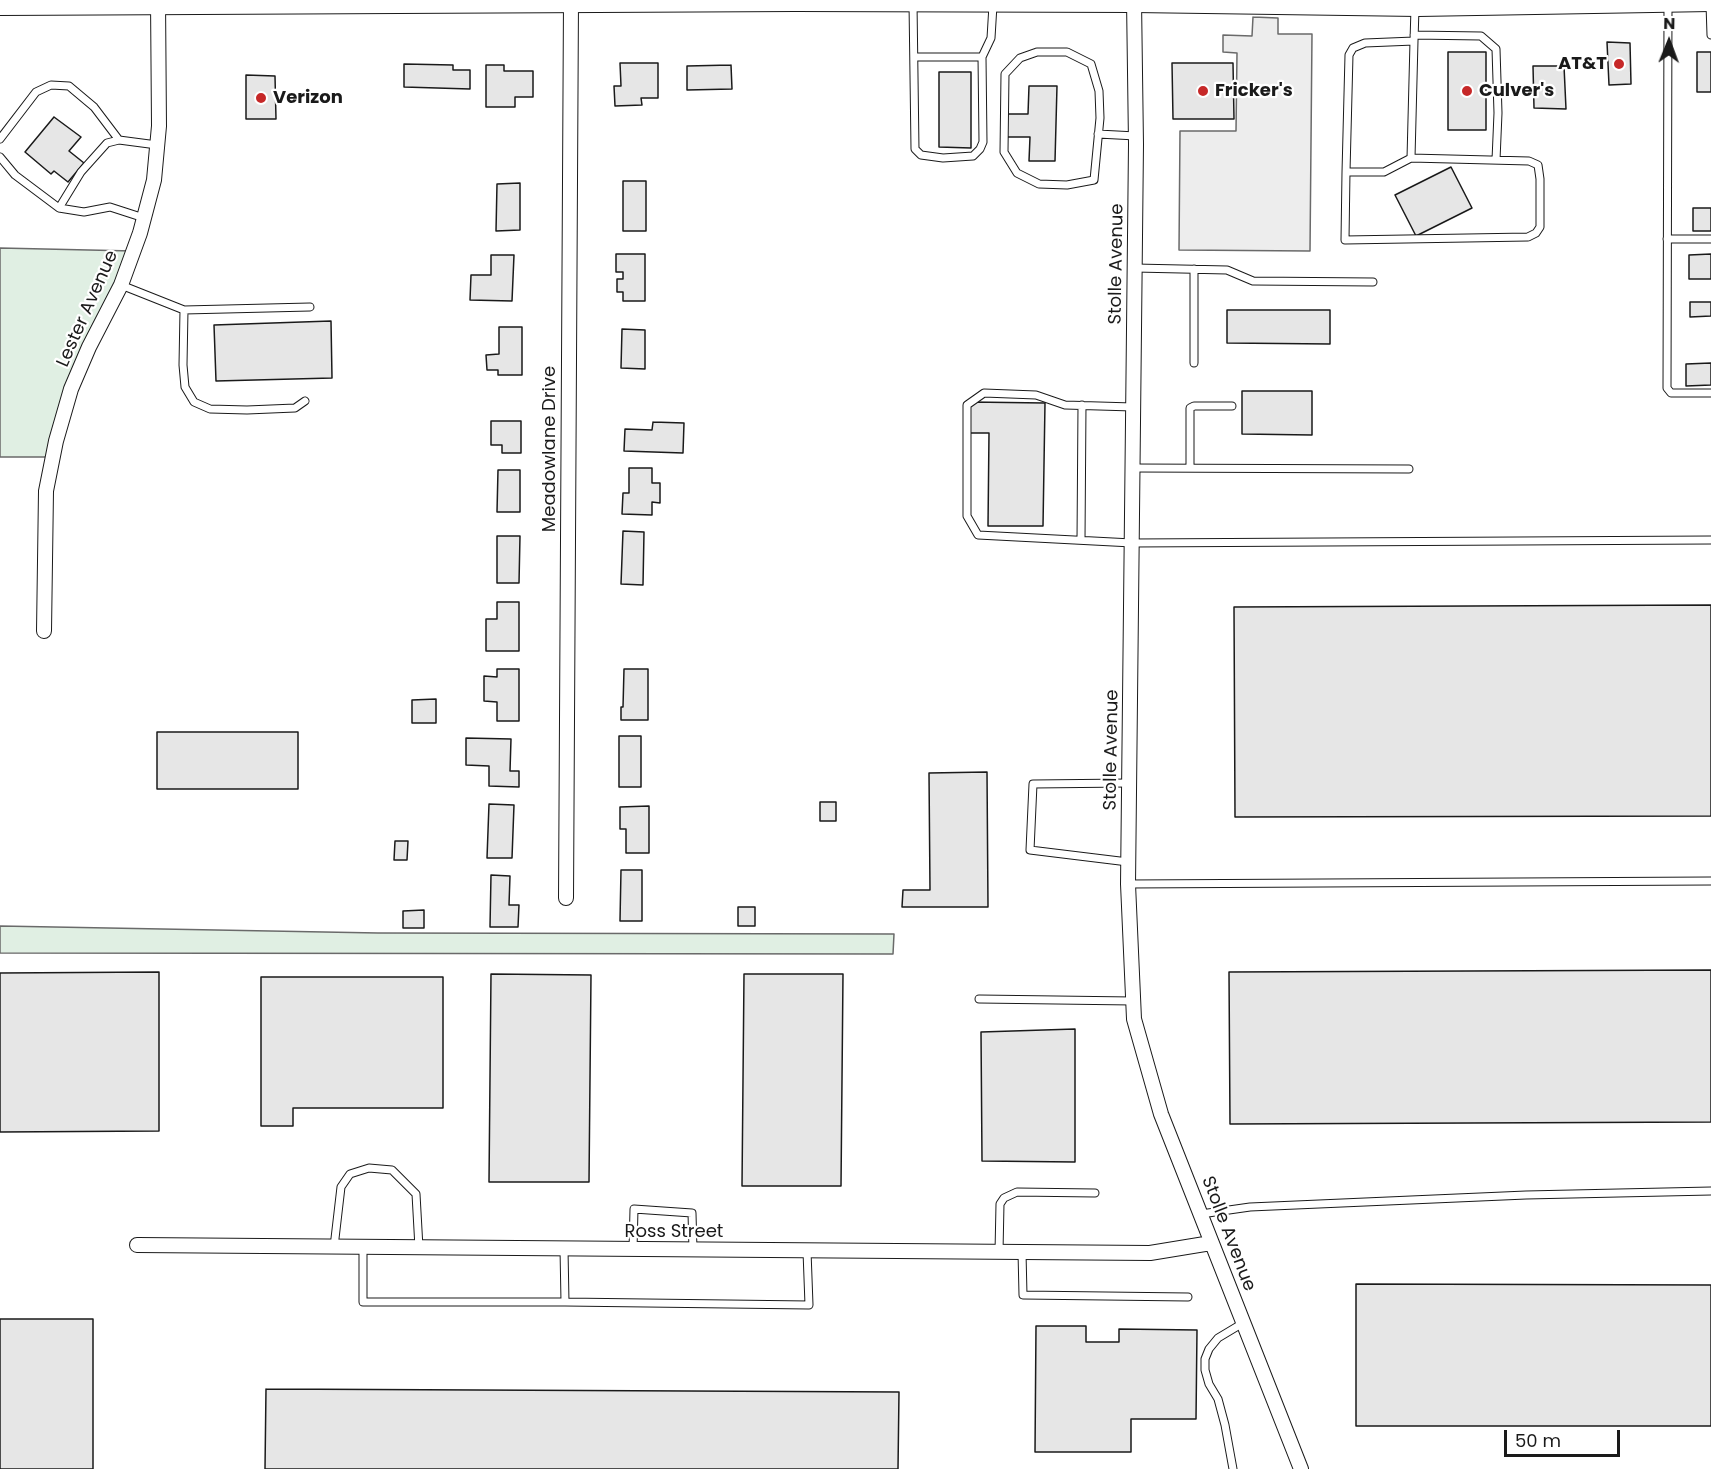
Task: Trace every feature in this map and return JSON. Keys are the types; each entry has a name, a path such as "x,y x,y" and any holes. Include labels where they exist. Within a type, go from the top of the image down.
{"main road":[{"path":"0,5 158,2 796,0 1311,2 1415,6 1537,2 1710,1"}],"street":[{"name":"Meadowlane Drive","path":"566,898 571,1"},
{"name":"Stolle Avenue","path":"1134,1 1136,136 1128,862 1134,1019 1161,1114 1301,1469"},
{"name":"Lester Avenue","path":"44,631 45,491 56,441 71,389 121,285 144,218 154,180 159,126 158,2"},
{"name":"Ross Street","path":"137,1245 1150,1253 1211,1243"}],"lane":[{"path":"913,1 915,149 921,155 943,158 966,158 973,156 980,149 984,130 982,57 991,38 993,2"},
{"path":"1710,1 1711,35"},
{"path":"1668,2 1667,388 1671,393 1711,393"},
{"path":"1411,158 1415,6"},
{"path":"1346,172 1384,172 1411,158 1529,161 1538,165 1540,226 1536,233 1528,237 1345,240 1346,172 1348,55 1353,48 1365,43 1414,38 1481,36 1496,49 1498,113 1496,160"},
{"path":"1037,52 1067,52 1091,64 1099,91 1098,134 1094,180 1067,185 1039,184 1017,173 1004,152 1005,74 1020,58 1037,52"},
{"path":"914,57 982,57"},
{"path":"0,139 36,92 51,85 69,86 94,107 119,140"},
{"path":"1098,134 1136,136"},
{"path":"59,208 81,172 107,143 119,140 157,145"},
{"path":"0,157 15,175 59,208 84,212 110,207 144,218"},
{"path":"1667,239 1711,239"},
{"path":"1135,268 1227,270 1253,281 1372,282"},
{"path":"1194,269 1194,363"},
{"path":"121,285 184,310 310,307"},
{"path":"184,310 185,387 194,402 210,409 247,410 294,408 305,401"},
{"path":"1133,407 1065,405 1036,395 984,393 967,405 967,516 978,535 1132,543 1711,540"},
{"path":"1081,540 1082,405"},
{"path":"1190,467 1191,408 1194,406 1232,406"},
{"path":"1133,468 1409,469"},
{"path":"1128,862 1030,850 1033,784 1129,783"},
{"path":"1128,884 1711,881"},
{"path":"979,999 1133,1001"},
{"path":"334,1247 341,1187 350,1174 369,1168 392,1170 416,1194 419,1248"},
{"path":"1201,1214 1250,1207 1481,1197 1711,1191"},
{"path":"999,1252 1000,1204 1010,1195 1017,1192 1095,1193"},
{"path":"633,1250 634,1209 692,1213 693,1250"},
{"path":"363,1248 363,1302 809,1305 807,1251"},
{"path":"564,1249 566,1302"},
{"path":"1022,1252 1023,1295 1188,1297"},
{"path":"1233,1469 1218,1399 1209,1384 1205,1359 1209,1349 1218,1338 1243,1323"}],"green space":[{"path":"0,248 133,251 89,347 53,457 0,457"},
{"path":"0,926 378,933 894,934 893,954 0,953"}],"shaded area":[{"path":"1253,17 1278,18 1278,34 1312,34 1310,251 1179,250 1180,131 1236,131 1237,53 1223,52 1223,35 1252,36"}],"building":[{"name":"AT&T","path":"1607,42 1630,43 1631,84 1609,85"},
{"name":"Culver's","path":"1448,52 1486,52 1486,130 1448,130"},
{"path":"1697,52 1711,52 1711,92 1697,92"},
{"path":"620,63 658,63 658,98 641,98 642,105 615,106 614,86 621,86"},
{"name":"Fricker's","path":"1172,63 1233,63 1234,119 1173,119"},
{"path":"404,64 453,65 453,70 470,70 470,89 404,87"},
{"path":"486,65 504,65 504,71 533,71 533,97 515,97 515,107 486,107"},
{"path":"731,65 732,89 687,90 687,66"},
{"path":"1533,66 1564,66 1566,109 1534,108"},
{"path":"939,72 971,72 971,148 939,147"},
{"name":"Verizon","path":"246,75 275,76 276,119 246,119"},
{"path":"1029,86 1057,86 1055,161 1029,161 1030,137 1001,137 1001,114 1028,114"},
{"path":"54,117 81,137 69,151 84,163 68,182 54,171 51,174 25,152"},
{"path":"1451,167 1472,208 1416,236 1395,195"},
{"path":"623,181 646,181 646,231 623,231"},
{"path":"520,183 520,230 496,231 497,184"},
{"path":"1693,208 1711,208 1711,231 1693,231"},
{"path":"616,254 645,254 645,301 623,301 623,292 617,292 617,279 623,279 623,272 616,272"},
{"path":"1711,254 1711,279 1689,279 1689,255"},
{"path":"491,255 514,255 512,301 470,300 471,275 491,275"},
{"path":"1690,302 1711,302 1711,316 1690,317"},
{"path":"1227,310 1330,310 1330,344 1227,343"},
{"path":"331,321 332,378 216,381 214,325"},
{"path":"499,327 522,327 522,375 498,375 498,370 487,370 486,355 499,354"},
{"path":"622,329 645,330 645,369 621,368"},
{"path":"1711,363 1711,385 1686,386 1686,364"},
{"path":"1242,391 1312,391 1312,435 1242,434"},
{"path":"970,402 1045,403 1043,526 988,526 989,433 970,433"},
{"path":"491,421 521,421 521,453 502,453 502,445 491,445"},
{"path":"653,422 684,423 683,453 624,451 625,429 652,430"},
{"path":"629,468 652,468 652,483 660,483 660,503 652,502 652,515 622,514 623,493 629,493"},
{"path":"498,470 520,470 520,512 497,512"},
{"path":"623,531 644,532 643,585 621,584"},
{"path":"497,536 520,536 519,583 497,583"},
{"path":"497,602 519,602 519,651 486,651 486,619 497,619"},
{"path":"1711,605 1711,816 1235,817 1234,607"},
{"path":"497,669 519,669 519,721 497,721 497,702 484,701 484,676 497,677"},
{"path":"624,669 648,669 648,720 621,720"},
{"path":"436,699 436,723 412,723 412,700"},
{"path":"157,732 298,732 298,789 157,789"},
{"path":"619,736 641,736 641,787 619,787"},
{"path":"466,738 511,739 510,771 519,771 519,787 489,786 489,766 466,765"},
{"path":"987,772 988,907 902,907 903,890 930,890 929,773"},
{"path":"820,802 836,802 836,821 820,821"},
{"path":"489,804 514,805 512,858 487,858"},
{"path":"649,806 649,853 626,853 626,829 620,829 620,807"},
{"path":"395,841 408,841 407,860 394,860"},
{"path":"621,870 642,870 642,921 620,921"},
{"path":"491,875 510,876 509,905 519,905 518,927 490,927"},
{"path":"738,907 755,907 755,926 738,926"},
{"path":"424,910 424,928 403,928 403,911"},
{"path":"1711,970 1711,1122 1230,1124 1229,972"},
{"path":"159,972 159,1131 0,1132 0,973"},
{"path":"491,974 591,975 589,1182 489,1182"},
{"path":"744,974 843,974 841,1186 742,1186"},
{"path":"261,977 443,977 443,1108 293,1108 293,1126 261,1126"},
{"path":"1075,1029 1075,1162 982,1161 981,1032"},
{"path":"1356,1284 1711,1285 1711,1426 1356,1426"},
{"path":"0,1319 93,1319 93,1469 0,1469"},
{"path":"1036,1326 1086,1326 1086,1342 1119,1342 1119,1329 1197,1330 1196,1419 1131,1419 1131,1452 1035,1452"},
{"path":"266,1389 899,1392 898,1469 265,1469"}],"place":[{"name":"AT&T","path":"1619,64"},
{"name":"Fricker's","path":"1203,91"},
{"name":"Culver's","path":"1467,91"},
{"name":"Verizon","path":"261,98"}]}
